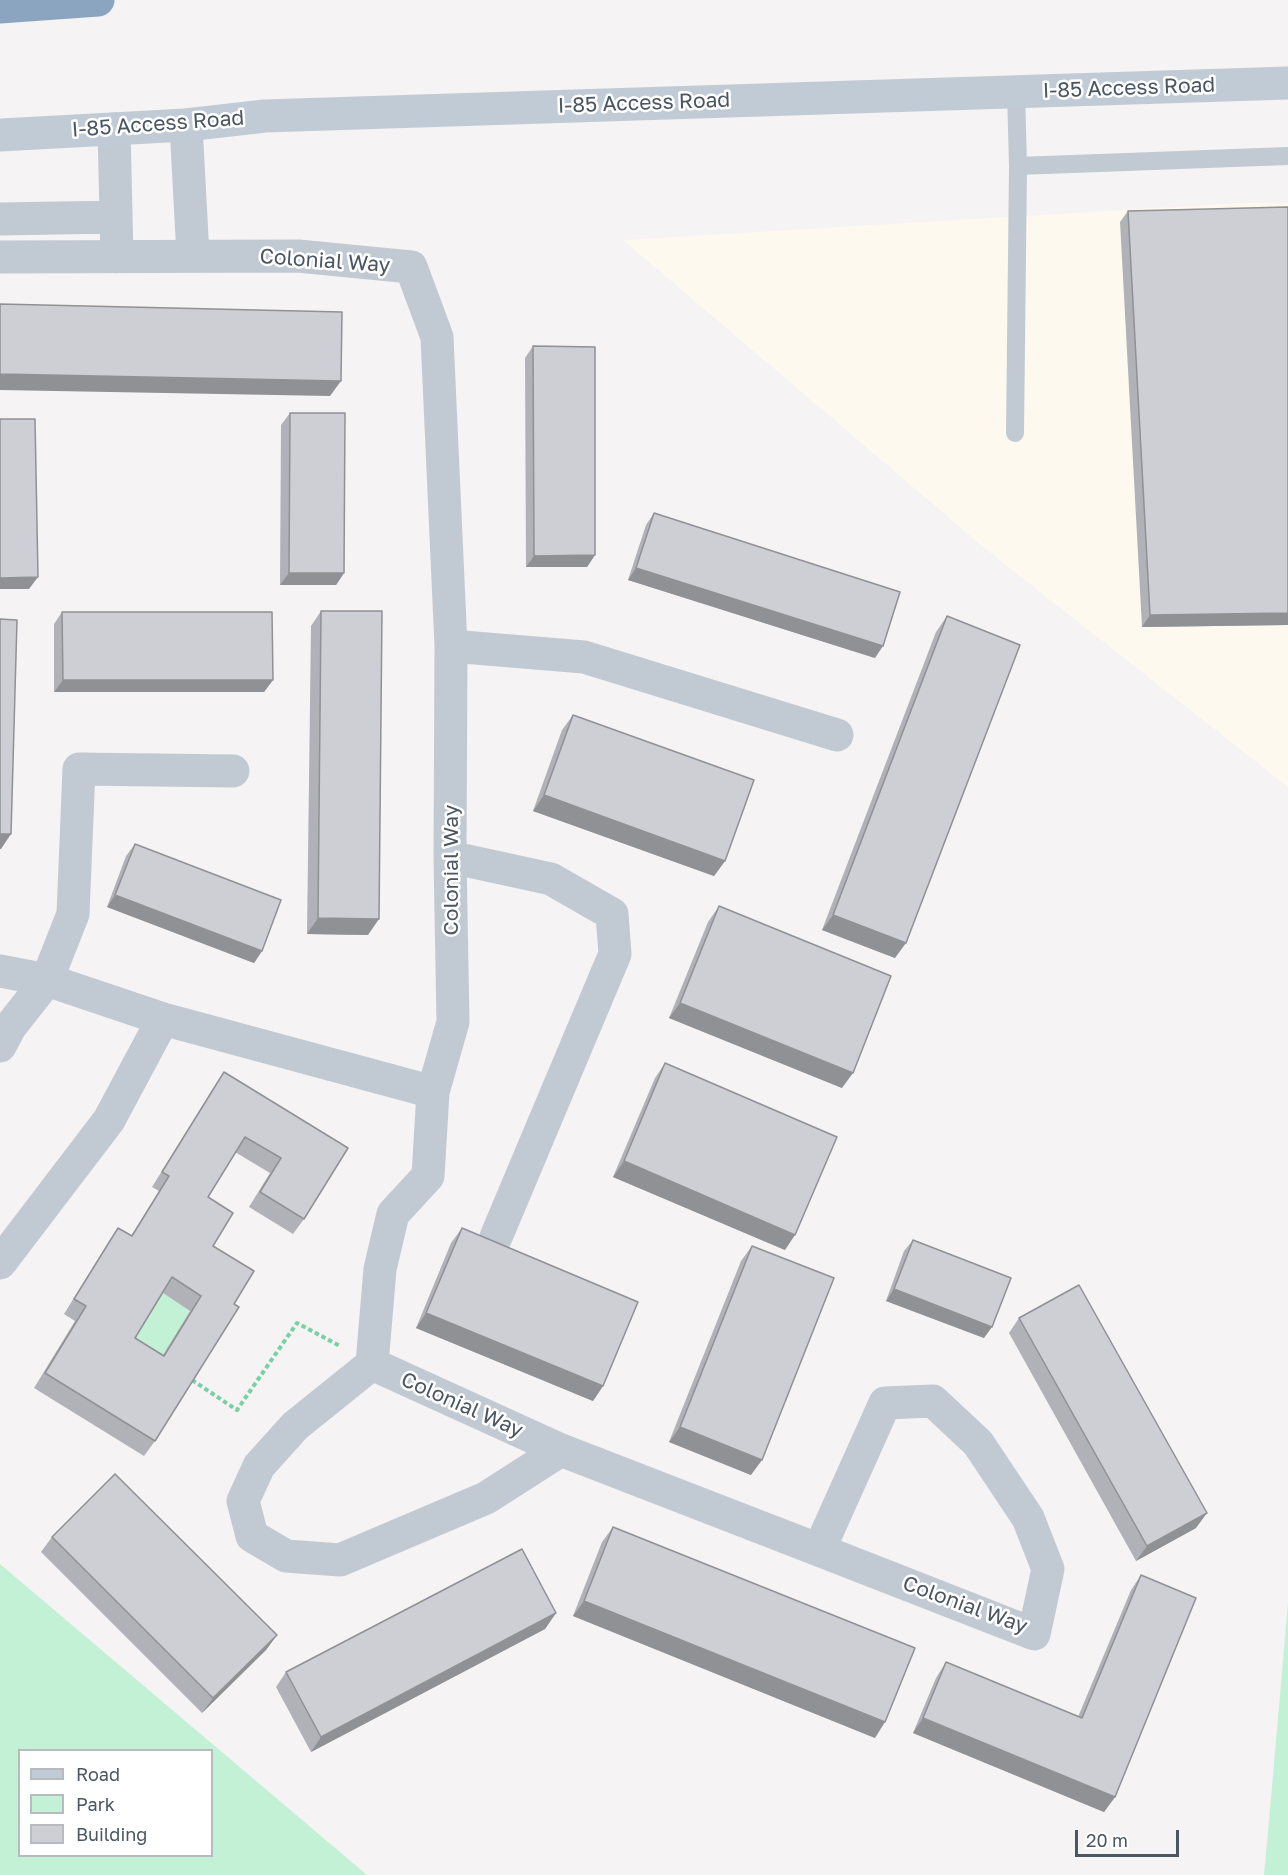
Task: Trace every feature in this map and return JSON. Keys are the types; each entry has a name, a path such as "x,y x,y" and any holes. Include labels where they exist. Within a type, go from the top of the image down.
{"highway":[{"path":"0,7 98,0"}],"main road":[{"name":"I-85 Access Road","path":"0,135 186,125 265,116 1288,83"}],"street":[{"path":"186,125 193,256"},
{"path":"114,129 117,257"},
{"path":"0,219 116,217"},
{"name":"Colonial Way","path":"0,257 298,256 411,267 437,337 451,646 450,857 453,1022 433,1092 428,1176 393,1214 380,1269 372,1364 561,1450 1034,1634 1048,1569 1028,1518 978,1443 933,1401 885,1403 819,1550"},
{"path":"451,646 584,657 837,735"},
{"path":"0,1046 10,1026 46,980 73,914 79,769 233,771"},
{"path":"450,857 551,879 612,914 615,954 496,1237"},
{"path":"0,971 46,980 163,1020 433,1092"},
{"path":"0,1263 109,1120 163,1020"},
{"path":"372,1364 295,1426 259,1466 243,1500 252,1536 286,1556 340,1560 486,1498 561,1450"}],"lane":[{"path":"1015,433 1018,166 1016,92"},
{"path":"1018,166 1288,156"}],"path":[{"path":"192,1380 237,1410 297,1323 372,1364"}],"shaded area":[{"path":"1240,203 1288,203 1288,787 988,551 623,240"}],"green space":[{"path":"162,1292 190,1311 154,1371 124,1353"},
{"path":"0,1564 367,1875 0,1875"},
{"path":"1288,1603 1288,1875 1264,1875 1269,1821"}],"building":[{"path":"1288,207 1288,613 1150,615 1128,211"},
{"path":"0,304 342,312 341,381 0,374"},
{"path":"533,346 595,347 595,555 534,556"},
{"path":"290,413 345,413 344,573 289,573"},
{"path":"0,419 35,419 38,577 0,578"},
{"path":"654,513 900,592 883,646 636,568"},
{"path":"321,611 382,611 379,919 318,918"},
{"path":"62,612 272,612 273,680 63,680"},
{"path":"947,616 1020,645 906,943 833,915"},
{"path":"0,619 17,620 11,834 0,834"},
{"path":"573,715 754,780 725,861 544,795"},
{"path":"135,844 281,900 262,951 115,895"},
{"path":"719,906 891,976 853,1073 680,1003"},
{"path":"665,1063 837,1137 795,1235 624,1161"},
{"path":"224,1072 348,1148 304,1219 260,1192 281,1158 245,1137 208,1197 233,1213 213,1246 254,1271 234,1304 239,1307 155,1441 45,1373 86,1306 74,1299 118,1228 132,1236 169,1176 162,1172","holes":["172,1277 201,1296 164,1356 135,1338"]},
{"path":"462,1228 638,1302 603,1386 426,1313"},
{"path":"913,1240 1011,1278 992,1327 894,1289"},
{"path":"752,1246 834,1278 762,1460 680,1427"},
{"path":"1079,1285 1207,1513 1147,1546 1019,1318"},
{"path":"115,1474 277,1635 213,1698 52,1537"},
{"path":"613,1527 915,1648 885,1722 584,1601"},
{"path":"522,1549 556,1613 321,1737 286,1672"},
{"path":"1141,1575 1196,1598 1115,1797 923,1718 946,1662 1082,1718"}]}
